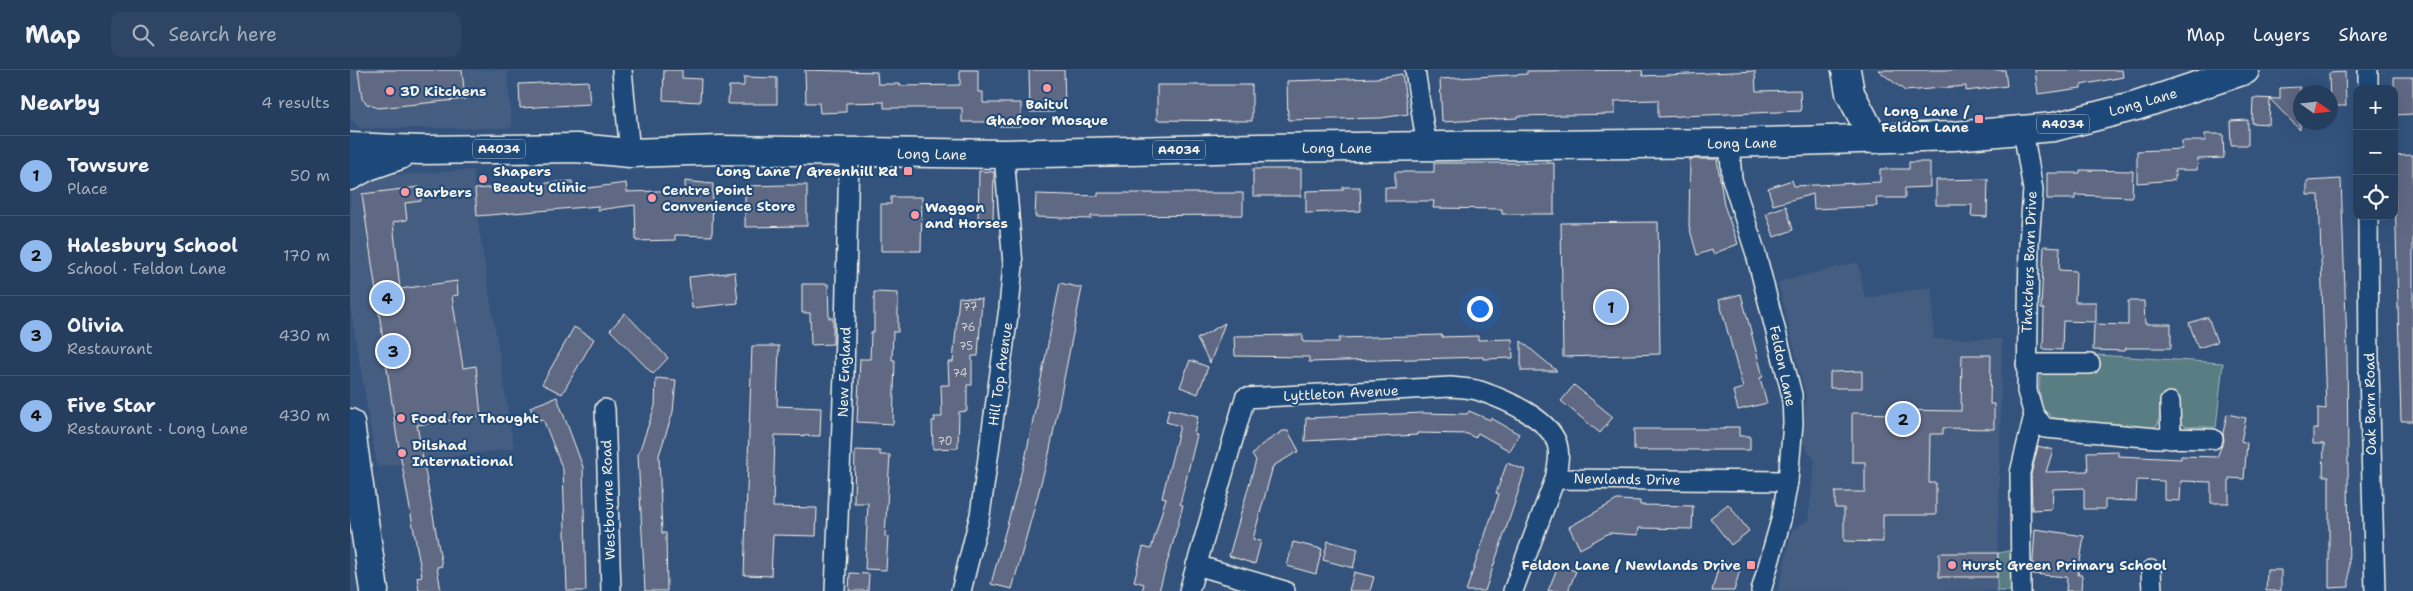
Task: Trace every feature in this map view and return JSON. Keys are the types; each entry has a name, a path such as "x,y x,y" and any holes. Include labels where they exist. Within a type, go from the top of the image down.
{"main road":[{"name":"Long Lane","path":"350,147 421,150 577,148 630,153 721,150 1004,154 1258,148 1427,148 1729,143 1954,136 2054,127 2136,106 2245,70"},
{"path":"1848,82 1874,139"},
{"path":"1838,140 1848,82"},
{"name":"Long Lane","path":"350,176 388,158 421,150"},
{"path":"350,423 374,591"}],"street":[{"path":"622,70 630,153"},
{"path":"1415,70 1427,148"},
{"path":"2368,70 2368,85"},
{"name":"Thatchers Barn Drive","path":"2023,130 2033,190 2028,243 2026,364 2027,391 2034,415"},
{"name":"Feldon Lane","path":"1729,143 1732,179 1756,254 1792,395 1793,423 1788,481 1781,520 1761,591"},
{"name":"New England","path":"835,591 844,375 849,153"},
{"name":"Hill Top Avenue","path":"961,591 980,514 1009,308 1013,265 1004,154"},
{"name":"Oak Barn Road","path":"2368,220 2369,372 2375,591"},
{"path":"2026,364 2090,364"},
{"name":"Lyttleton Avenue","path":"1189,591 1245,398 1450,387 1478,390 1523,410 1537,419 1551,433 1558,447 1555,479"},
{"path":"2170,402 2171,439"},
{"name":"Westbourne Road","path":"605,409 611,591"},
{"path":"2034,415 2045,428 2171,439 2214,439"},
{"path":"2021,591 2020,473 2034,415"},
{"name":"Newlands Drive","path":"1513,591 1555,479 1788,481"},
{"path":"1196,565 1286,591"},
{"path":"2151,570 2152,591"}],"shaded area":[{"path":"350,70 507,70 512,128 360,128 350,119"},
{"path":"473,170 477,216 514,448 377,467 350,306 350,194 376,176"},
{"path":"1858,262 1865,298 1932,287 1933,339 2002,339 1997,591 1778,591 1792,530 1808,520 1815,461 1803,443 1806,396 1778,282"}],"green space":[{"path":"2097,355 2223,363 2216,427 2186,427 2179,422 2178,399 2162,397 2158,425 2148,430 2054,418 2042,409 2039,388 2040,374 2096,369"},
{"path":"2013,550 2014,591 1997,591 1998,553"}],"building":[{"path":"358,70 462,70 465,99 378,108 367,104 362,99"},
{"path":"664,70 682,70 682,78 701,79 700,102 663,100"},
{"path":"805,70 877,72 878,84 900,84 900,86 960,85 960,70 978,70 978,92 983,92 983,103 1021,103 1021,126 999,126 999,122 962,122 962,108 884,108 884,102 846,103 846,112 820,113 819,103 806,103"},
{"name":"Baitul Ghafoor Mosque","path":"1029,70 1064,70 1065,107 1054,107 1054,112 1030,112"},
{"path":"1642,70 1643,76 1755,71 1756,91 1800,90 1801,111 1658,117 1658,100 1615,101 1615,114 1517,116 1517,118 1442,122 1440,79 1527,74 1527,71"},
{"path":"1878,70 2005,70 2007,86 1966,91 1966,86 1905,91"},
{"path":"2035,70 2122,70 2123,77 2081,85 2081,88 2038,94"},
{"path":"2345,72 2346,106 2338,106 2338,85 2329,85 2329,73"},
{"path":"1402,74 1408,114 1381,118 1288,120 1287,81 1377,78"},
{"path":"744,77 777,78 777,104 728,104 729,86 744,86"},
{"path":"2394,77 2413,77 2413,114 2398,115 2398,85 2394,85"},
{"path":"588,81 590,104 520,108 519,84"},
{"path":"1157,85 1252,85 1252,121 1157,120"},
{"path":"2293,87 2293,123 2270,99 2269,124 2252,123 2253,98 2280,99 2280,88"},
{"path":"2248,120 2248,145 2231,145 2230,121"},
{"path":"2205,134 2223,134 2224,158 2198,159 2197,170 2175,170 2175,180 2137,183 2137,151 2182,149 2182,141 2205,141"},
{"path":"2413,155 2413,421 2401,421 2396,220 2398,220 2398,156"},
{"path":"1690,159 1717,159 1724,205 1738,244 1713,254 1712,250 1697,255 1689,226"},
{"path":"1909,162 1930,162 1930,187 1905,188 1905,198 1876,198 1877,206 1814,209 1813,194 1773,205 1768,188 1792,180 1794,186 1880,182 1880,169 1909,169"},
{"path":"1434,163 1554,163 1554,214 1502,214 1502,209 1433,208 1434,201 1385,201 1385,187 1395,188 1395,172 1434,172"},
{"path":"1253,169 1301,169 1301,196 1253,196"},
{"path":"2080,170 2133,171 2132,197 2075,195 2075,199 2047,199 2047,173 2080,173"},
{"path":"979,171 994,172 993,222 978,221"},
{"path":"1988,179 1987,217 1971,216 1972,205 1936,205 1936,180"},
{"path":"2341,179 2347,346 2349,587 2329,588 2329,476 2323,476 2324,444 2313,444 2313,429 2318,429 2318,408 2326,409 2319,195 2307,195 2307,181"},
{"path":"572,181 573,190 626,183 627,192 685,190 685,181 713,184 712,236 675,235 675,240 636,241 635,205 598,210 598,206 477,216 475,189"},
{"path":"807,185 807,226 745,227 745,186"},
{"path":"419,187 421,201 405,203 407,220 393,222 400,289 457,281 458,295 452,296 463,368 476,366 481,416 417,425 442,566 437,567 441,591 419,591 417,577 422,576 396,431 362,194"},
{"path":"1343,187 1360,187 1361,211 1306,213 1306,191 1343,190"},
{"path":"1098,193 1243,193 1243,215 1091,216 1091,219 1035,217 1036,194 1098,196"},
{"path":"891,197 922,197 921,251 881,251 881,204 891,204"},
{"path":"1786,206 1793,230 1774,237 1766,213"},
{"path":"1658,222 1660,354 1563,357 1561,223"},
{"path":"2044,246 2060,247 2059,270 2076,271 2075,302 2096,302 2096,322 2063,321 2062,350 2043,349 2044,309 2041,309"},
{"path":"735,272 738,303 692,308 689,277"},
{"path":"1060,283 1082,288 1049,454 1012,589 991,584 1026,455"},
{"path":"802,284 828,284 829,318 833,318 833,344 811,345 810,313 802,313"},
{"path":"874,292 898,293 898,332 893,332 892,360 895,360 893,424 857,422 860,359 870,359 871,332 874,332"},
{"path":"1741,294 1763,377 1760,378 1767,403 1738,410 1733,391 1743,388 1719,300"},
{"path":"959,297 982,299 978,356 972,356 972,385 967,385 967,411 959,412 958,448 933,449 932,421 935,421 934,417 942,417 941,385 949,385 948,362 953,362"},
{"path":"2128,301 2144,301 2145,324 2171,324 2171,348 2126,348 2125,351 2093,350 2094,324 2128,325"},
{"path":"625,313 668,358 653,374 610,330"},
{"path":"2208,317 2217,342 2198,348 2189,323"},
{"path":"1225,323 1210,363 1197,339"},
{"path":"574,327 594,339 562,394 542,384"},
{"path":"1303,335 1303,342 1339,342 1339,338 1442,335 1442,337 1478,336 1478,340 1512,339 1513,358 1483,359 1483,357 1309,362 1309,357 1235,356 1234,336"},
{"path":"1521,341 1557,371 1521,371"},
{"path":"752,346 779,346 777,406 821,408 820,436 775,435 773,507 817,508 816,536 773,535 771,576 744,575"},
{"path":"1962,355 1991,355 1990,404 1994,404 1994,429 1943,428 1943,434 1930,434 1929,483 1936,483 1936,515 1883,515 1883,542 1844,541 1844,508 1835,508 1835,492 1865,492 1865,462 1852,462 1852,413 1896,414 1896,410 1961,411"},
{"path":"1190,360 1208,367 1198,394 1180,387"},
{"path":"1862,371 1862,388 1830,388 1830,372"},
{"path":"656,378 676,380 673,412 659,455 662,533 666,533 667,591 645,591 638,455 655,406"},
{"path":"1574,385 1613,417 1600,433 1561,401"},
{"path":"557,397 583,467 586,591 567,591 563,470 543,419 536,421 530,407"},
{"path":"1169,409 1198,416 1194,434 1197,435 1180,504 1183,505 1159,591 1142,591 1144,584 1134,581 1143,547 1151,549 1166,498 1162,497 1180,426 1166,422"},
{"path":"1469,411 1490,420 1491,418 1519,434 1510,451 1478,433 1475,438 1468,434 1417,433 1417,435 1305,441 1306,418 1422,413 1467,414"},
{"path":"2227,414 2246,418 2241,441 2247,443 2244,479 2229,478 2229,503 2211,503 2211,482 2181,481 2180,501 2164,500 2164,481 2137,480 2136,501 2105,500 2105,509 2084,509 2084,488 2053,489 2052,509 2032,510 2031,474 2038,446 2053,450 2046,472 2088,471 2087,452 2118,451 2118,456 2181,459 2181,456 2217,457 2224,440 2223,433"},
{"path":"1725,427 1739,427 1739,436 1750,436 1750,450 1634,450 1634,429 1725,429"},
{"path":"1283,431 1288,431 1299,451 1273,466 1253,539 1261,541 1255,564 1229,556 1256,460 1252,455 1261,445"},
{"path":"855,450 880,451 880,455 890,455 885,536 888,537 886,570 865,569 868,503 854,503"},
{"path":"1507,463 1525,470 1514,505 1485,591 1466,591 1499,494 1496,493"},
{"path":"1617,500 1640,501 1640,505 1693,506 1692,529 1639,528 1638,535 1609,533 1580,549 1569,527"},
{"path":"1728,504 1749,531 1731,545 1710,518"},
{"path":"2035,529 2084,536 2078,575 2082,575 2081,591 2066,591 2067,577 2032,574"},
{"path":"1328,541 1358,549 1353,568 1323,560"},
{"path":"1293,542 1322,549 1316,574 1287,566"},
{"path":"1939,553 1998,553 1997,577 1939,577"},
{"path":"1720,561 1741,566 1734,591 1712,591"},
{"path":"1558,566 1576,571 1568,591 1548,591"},
{"path":"2267,570 2281,570 2281,591 2266,591"},
{"path":"1354,572 1374,577 1370,591 1349,591"},
{"path":"850,573 869,574 868,591 849,591"}],"place":[{"name":"Baitul Ghafoor Mosque","path":"1047,88"},
{"name":"3D Kitchens","path":"390,91"},
{"name":"Long Lane / Feldon Lane","path":"1979,119"},
{"name":"Long Lane / Greenhill Rd","path":"908,171"},
{"name":"Shapers Beauty Clinic","path":"483,179"},
{"name":"Barbers","path":"405,192"},
{"name":"Centre Point Convenience Store","path":"652,198"},
{"name":"Waggon and Horses","path":"915,215"},
{"name":"Five Star","path":"387,298"},
{"name":"Towsure","path":"1611,307"},
{"name":"Olivia","path":"393,351"},
{"name":"Food for Thought","path":"401,418"},
{"name":"Halesbury School","path":"1903,419"},
{"name":"Dilshad International","path":"402,453"},
{"name":"Feldon Lane / Newlands Drive","path":"1751,565"},
{"name":"Hurst Green Primary School","path":"1952,565"}]}
